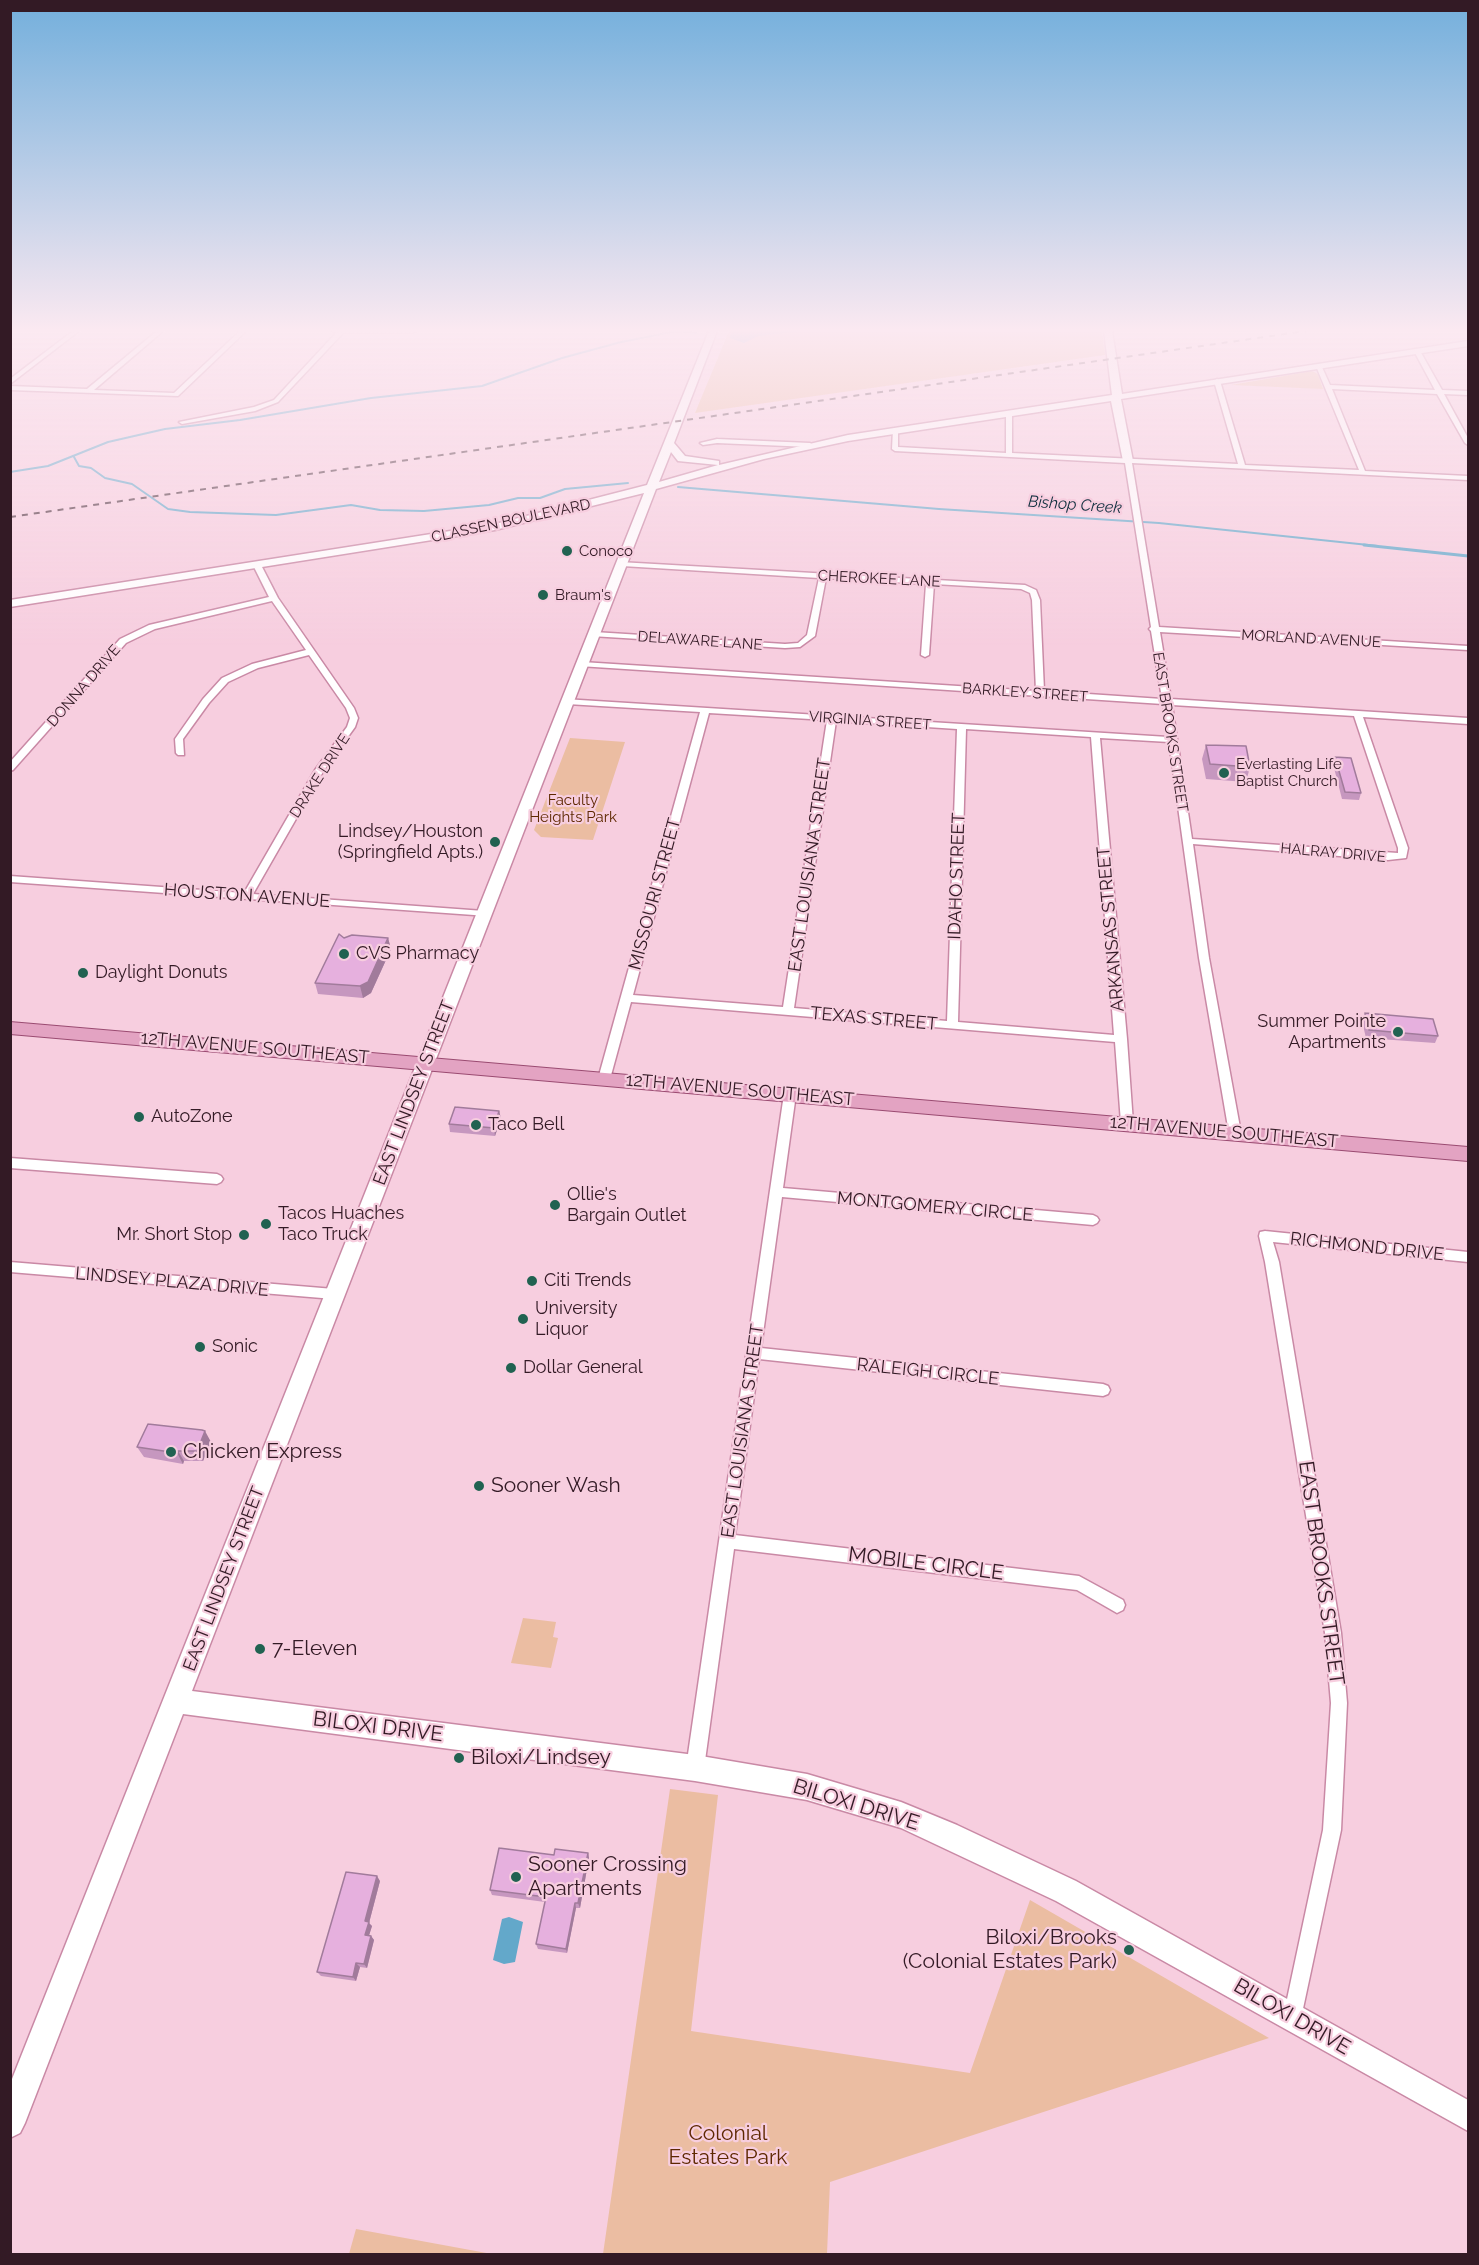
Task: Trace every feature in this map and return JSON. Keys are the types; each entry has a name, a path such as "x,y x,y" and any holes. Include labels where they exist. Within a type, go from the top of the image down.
{"main road":[{"name":"12TH AVENUE SOUTHEAST","path":"10,1029 425,1062 1468,1154"}],"street":[{"name":"EAST LINDSEY STREET","path":"10,2124 622,564 639,514 673,437"},
{"name":"CLASSEN BOULEVARD","path":"10,604 461,533 603,501 762,456 857,437"},
{"path":"895,437 895,449 1468,478"},
{"path":"1009,437 1009,455"},
{"name":"EAST BROOKS STREET","path":"1124,437 1153,629 1173,740 1186,842 1235,1133"},
{"path":"1233,437 1242,467"},
{"path":"1349,437 1364,473"},
{"path":"704,443 717,441 810,445"},
{"path":"750,442 762,446 762,456"},
{"path":"670,445 677,455 686,460 734,463"},
{"path":"603,501 628,503 639,514"},
{"name":"CHEROKEE LANE","path":"622,564 1013,586 1033,592 1036,600 1040,694"},
{"name":"DRAKE DRIVE","path":"247,896 320,770 347,733 354,718 350,708 274,598 257,565"},
{"name":"DELAWARE LANE","path":"594,634 785,646 805,643 811,636 823,575"},
{"path":"925,655 930,582"},
{"name":"DONNA DRIVE","path":"10,768 123,641 152,627 274,598"},
{"name":"MORLAND AVENUE","path":"1153,629 1468,648"},
{"path":"180,753 179,740 206,701 225,680 255,666 310,652"},
{"name":"BARKLEY STREET","path":"582,664 1468,721"},
{"name":"VIRGINIA STREET","path":"567,700 1173,740"},
{"name":"MISSOURI STREET","path":"604,1078 705,710"},
{"name":"HALRAY DRIVE","path":"1186,842 1388,857 1403,856 1403,848 1358,714"},
{"name":"EAST LOUISIANA STREET","path":"788,1012 832,718"},
{"name":"IDAHO STREET","path":"952,1026 962,726"},
{"name":"ARKANSAS STREET","path":"1095,735 1127,1123"},
{"name":"HOUSTON AVENUE","path":"10,879 484,914"},
{"name":"TEXAS STREET","path":"627,998 1120,1039"},
{"name":"EAST LOUISIANA STREET","path":"695,1768 790,1095"},
{"path":"10,1163 217,1179"},
{"name":"MONTGOMERY CIRCLE","path":"777,1192 1093,1220"},
{"name":"EAST BROOKS STREET","path":"1265,1236 1272,1262 1328,1600 1339,1703 1332,1830 1292,2018"},
{"name":"RICHMOND DRIVE","path":"1265,1236 1468,1257"},
{"name":"LINDSEY PLAZA DRIVE","path":"10,1267 334,1294"},
{"name":"RALEIGH CIRCLE","path":"754,1353 1103,1390"},
{"name":"MOBILE CIRCLE","path":"728,1541 1079,1583 1117,1605"},
{"name":"BILOXI DRIVE","path":"176,1701 695,1768 807,1787 901,1815 948,1834 1066,1891 1468,2116"}],"green space":[{"name":"Faculty Heights Park","path":"570,738 625,742 593,840 541,837 534,830"},
{"path":"523,1618 556,1622 553,1637 558,1638 551,1668 511,1663"},
{"name":"Colonial Estates Park","path":"670,1789 718,1795 691,2031 970,2073 1030,1900 1269,2038 830,2182 827,2254 603,2254"},
{"path":"356,2229 492,2254 349,2254"}],"water":[{"path":"509,1917 523,1922 515,1962 504,1964 493,1960 502,1919"}],"building":[{"path":"1206,745 1246,746 1250,767 1210,764"},
{"path":"1335,757 1351,758 1361,793 1345,792"},
{"name":"CVS Pharmacy","path":"339,934 344,938 352,935 388,938 368,982 360,986 315,983"},
{"path":"1365,1013 1433,1019 1438,1036 1369,1030"},
{"path":"455,1107 499,1111 494,1128 449,1124"},
{"path":"148,1424 205,1431 197,1451 178,1451 177,1453 137,1447"},
{"path":"499,1848 554,1855 555,1849 588,1853 566,1949 536,1944 546,1897 490,1890"},
{"path":"346,1872 377,1876 365,1921 369,1922 365,1935 371,1936 364,1964 356,1963 353,1977 317,1972"}],"waterway":[{"path":"10,472 48,466 108,442 131,437"},
{"name":"Bishop Creek","path":"74,457 79,466 91,468 105,478 132,484 168,509 190,512 276,515 351,505 380,510 424,511 489,505 518,498 540,498 565,489 628,483"},
{"name":"Bishop Creek","path":"678,487 939,509 1159,523 1378,546"},
{"name":"Bishop Creek","path":"1364,545 1468,556"}],"railway":[{"path":"10,517 570,437"}],"place":[{"name":"Conoco","path":"567,551"},
{"name":"Braum's","path":"543,595"},
{"name":"Everlasting Life Baptist Church","path":"1224,773"},
{"name":"Lindsey/Houston (Springfield Apts.)","path":"495,842"},
{"name":"CVS Pharmacy","path":"344,954"},
{"name":"Daylight Donuts","path":"83,973"},
{"name":"Summer Pointe Apartments","path":"1398,1032"},
{"name":"AutoZone","path":"139,1117"},
{"name":"Taco Bell","path":"476,1125"},
{"name":"Ollie's Bargain Outlet","path":"555,1205"},
{"name":"Tacos Huaches Taco Truck","path":"266,1224"},
{"name":"Mr. Short Stop","path":"244,1235"},
{"name":"Citi Trends","path":"532,1281"},
{"name":"University Liquor","path":"523,1319"},
{"name":"Sonic","path":"200,1347"},
{"name":"Dollar General","path":"511,1368"},
{"name":"Chicken Express","path":"171,1452"},
{"name":"Sooner Wash","path":"479,1486"},
{"name":"7-Eleven","path":"260,1649"},
{"name":"Biloxi/Lindsey","path":"459,1758"},
{"name":"Sooner Crossing Apartments","path":"516,1877"},
{"name":"Biloxi/Brooks (Colonial Estates Park)","path":"1129,1950"}]}
